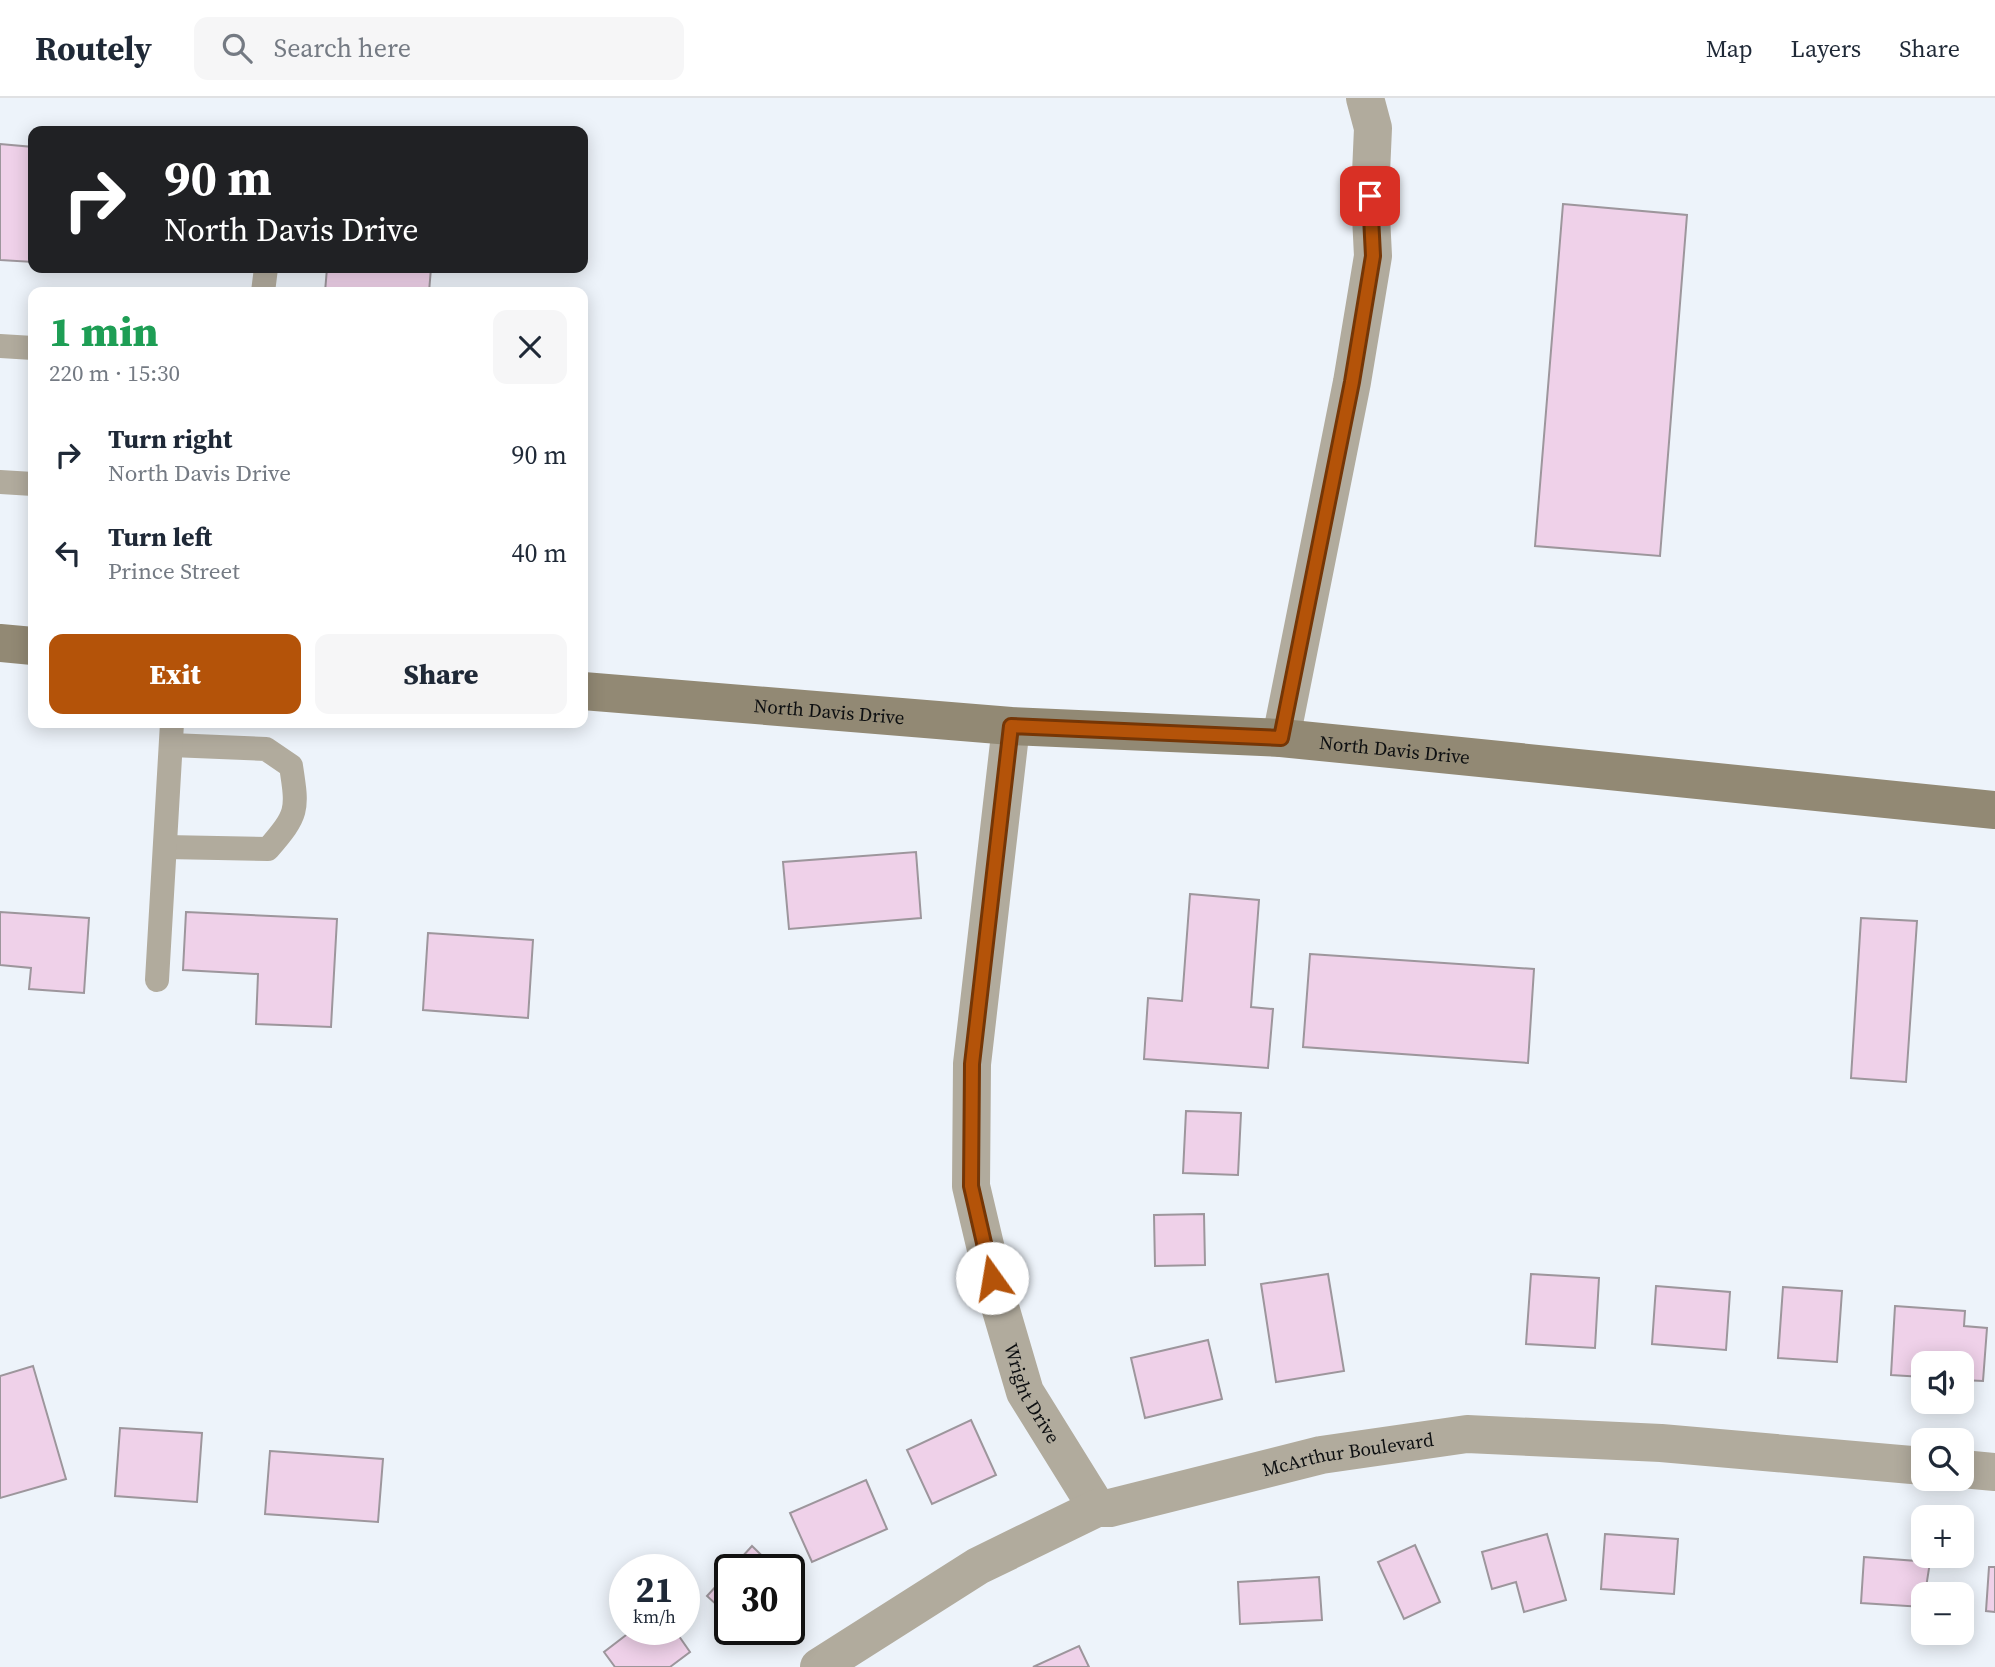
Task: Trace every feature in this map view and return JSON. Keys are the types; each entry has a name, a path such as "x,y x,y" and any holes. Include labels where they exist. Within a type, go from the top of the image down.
{"main road":[{"path":"0,643 28,646"},
{"name":"North Davis Drive","path":"588,691 1011,726 1281,738 1995,810"}],"street":[{"path":"1281,738 1352,382 1373,256 1370,196 1373,128 1365,98"},
{"name":"Wright Drive","path":"1011,726 972,1064 971,1186 998,1300 1025,1392 1097,1508"},
{"name":"McArthur Boulevard","path":"819,1667 978,1566 1097,1508 1110,1508 1321,1455 1467,1434 1661,1443 1911,1465"},
{"path":"1974,1470 1995,1472"}],"lane":[{"path":"0,346 28,348"},
{"path":"0,482 28,484"},
{"path":"157,980 171,734 266,749 291,766 296,800 292,821 268,849 166,847"}],"building":[{"path":"0,144 28,147 28,262 0,260"},
{"path":"1563,204 1687,215 1660,556 1535,546"},
{"path":"327,273 431,273 429,287 325,287"},
{"path":"916,852 921,918 789,929 783,862"},
{"path":"1190,894 1259,900 1251,1007 1273,1009 1268,1068 1144,1059 1148,998 1182,1001"},
{"path":"0,912 89,918 84,993 29,989 31,968 0,965"},
{"path":"186,912 337,919 331,1027 256,1024 258,974 183,970"},
{"path":"1861,918 1917,921 1906,1082 1851,1078"},
{"path":"428,933 533,940 528,1018 423,1010"},
{"path":"1310,954 1534,969 1528,1063 1303,1047"},
{"path":"1186,1111 1241,1113 1238,1175 1183,1173"},
{"path":"1204,1214 1205,1265 1155,1266 1154,1215"},
{"path":"1328,1274 1344,1371 1276,1382 1261,1284"},
{"path":"1531,1274 1599,1278 1595,1348 1526,1344"},
{"path":"1656,1286 1730,1292 1726,1350 1652,1344"},
{"path":"1783,1287 1842,1291 1837,1362 1778,1358"},
{"path":"1895,1306 1965,1311 1964,1326 1987,1328 1983,1381 1974,1381 1974,1351 1911,1351 1911,1376 1891,1375"},
{"path":"1208,1340 1222,1399 1145,1418 1131,1358"},
{"path":"33,1366 66,1479 0,1498 0,1376"},
{"path":"971,1420 996,1475 932,1504 907,1450"},
{"path":"120,1428 202,1433 197,1502 115,1496"},
{"path":"270,1451 383,1459 378,1522 265,1514"},
{"path":"866,1480 887,1529 812,1562 790,1513"},
{"path":"1547,1534 1566,1600 1524,1612 1516,1582 1492,1589 1482,1552"},
{"path":"1605,1534 1678,1539 1674,1594 1601,1589"},
{"path":"1415,1545 1440,1602 1404,1619 1378,1562"},
{"path":"752,1546 760,1554 745,1554"},
{"path":"1864,1557 1911,1561 1911,1568 1929,1568 1927,1582 1911,1582 1911,1606 1861,1603"},
{"path":"1989,1567 1995,1567 1995,1612 1986,1611"},
{"path":"1319,1577 1322,1620 1240,1624 1238,1582"},
{"path":"714,1588 714,1602 707,1596"},
{"path":"613,1645 685,1645 690,1652 670,1667 615,1667 604,1652"},
{"path":"1079,1646 1089,1667 1033,1667"}],"route":[{"path":"992,1278 971,1186 972,1064 1011,726 1281,738 1352,382 1373,256 1370,196"}]}
